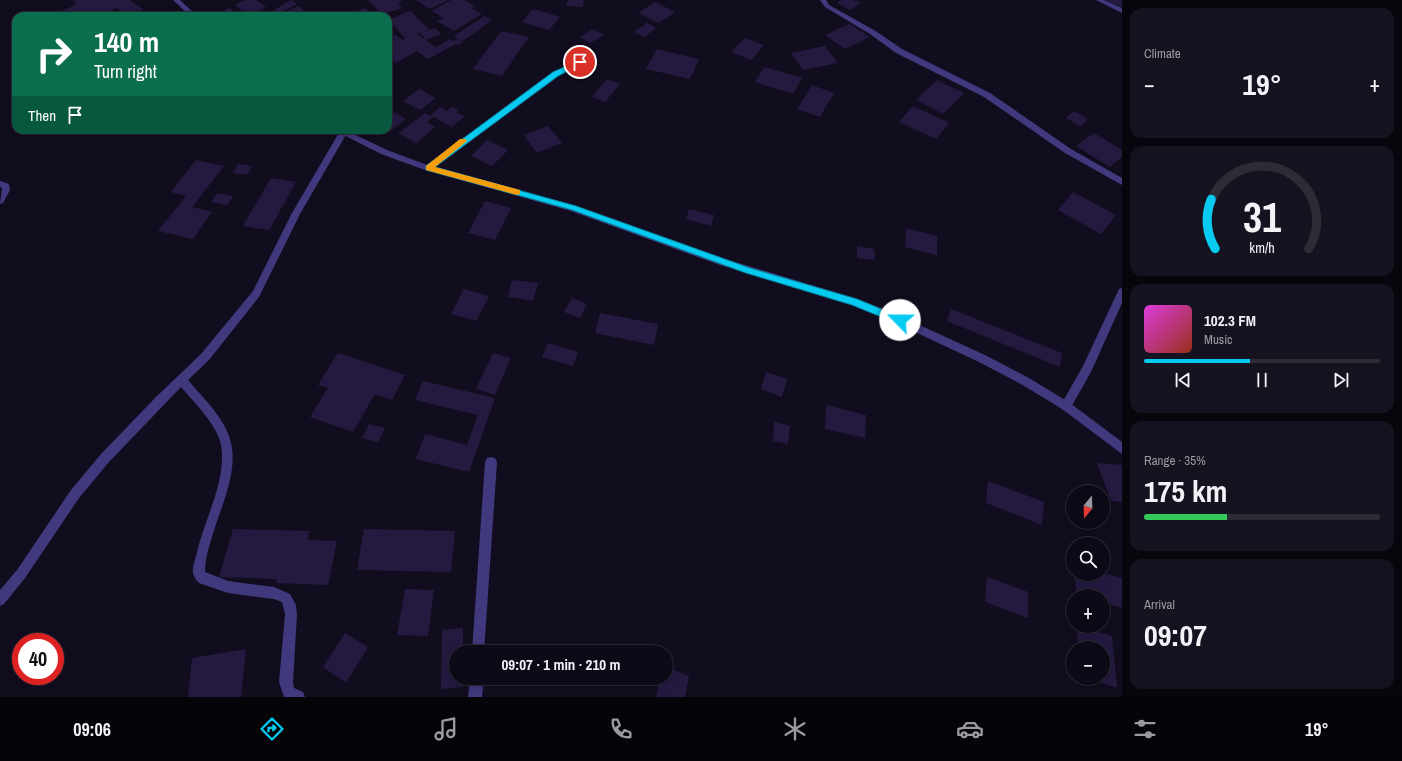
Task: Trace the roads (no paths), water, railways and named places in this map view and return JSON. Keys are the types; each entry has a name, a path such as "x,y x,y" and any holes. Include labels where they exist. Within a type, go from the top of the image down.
{"street":[{"path":"176,0 190,12"},
{"path":"823,0 827,6 872,32 899,51 987,95 1068,151 1122,182"},
{"path":"1098,0 1122,11"},
{"path":"428,168 556,74 580,62"},
{"path":"0,600 21,574 75,494 105,458 181,379 205,357 256,294 296,213 338,134"},
{"path":"346,134 384,152 428,168 573,208 749,271 854,302 927,333 983,359 1025,381 1066,406 1122,449"},
{"path":"0,184 6,186 6,190 0,201"},
{"path":"1066,406 1087,369 1122,292"},
{"path":"181,379 222,431 226,443 227,460 204,546 199,572 200,576 203,579 228,587 274,593 286,598 290,605 291,614 286,682 288,692 298,697"},
{"path":"478,645 491,462"},
{"path":"475,697 476,685"}]}
